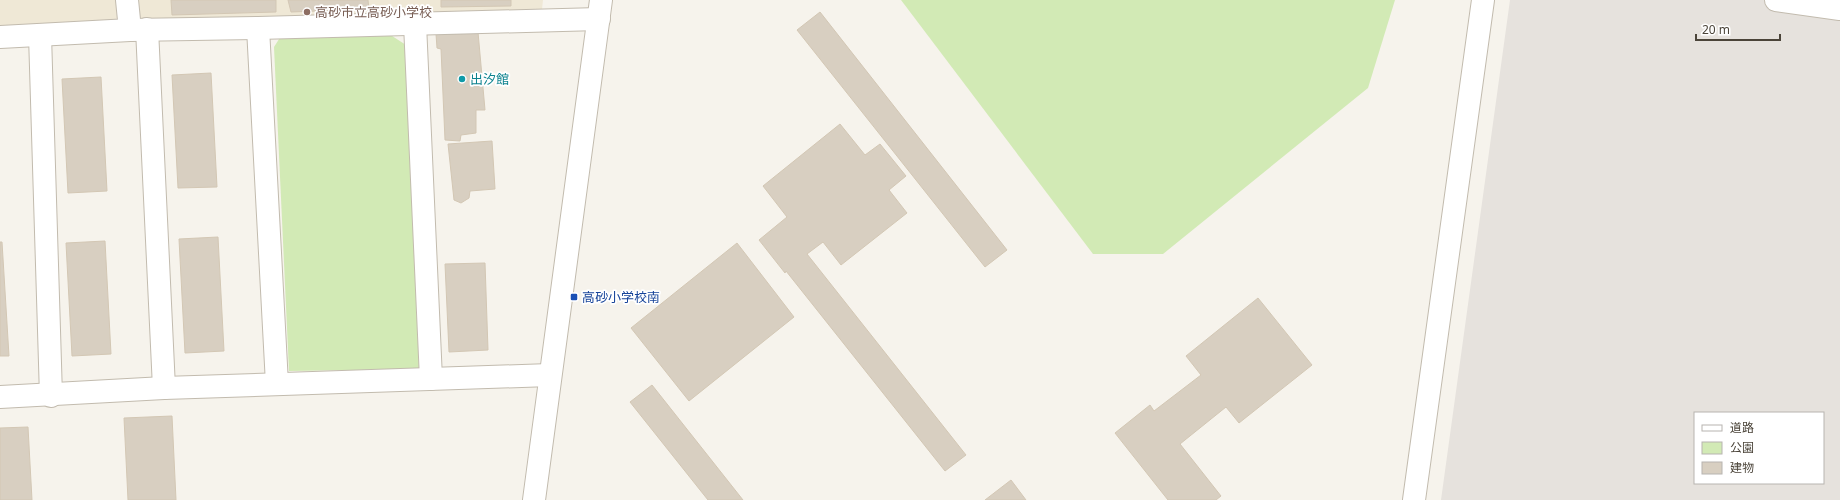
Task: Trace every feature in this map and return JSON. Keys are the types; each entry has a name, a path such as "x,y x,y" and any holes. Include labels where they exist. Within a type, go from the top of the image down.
{"street":[{"path":"127,0 138,30 164,388"},
{"path":"1414,500 1483,0"},
{"path":"1776,0 1840,9"},
{"path":"0,37 138,30 415,24 600,9 534,500"},
{"path":"415,24 431,379"},
{"path":"258,28 277,384"},
{"path":"40,35 51,396"},
{"path":"0,397 51,396 164,388 550,375"}],"shaded area":[{"path":"0,0 116,0 117,18 108,26 0,32"},
{"name":"高砂市立高砂小学校","path":"136,0 543,0 542,9 148,25 137,14"},
{"path":"1510,0 1840,0 1840,500 1441,500"}],"green space":[{"path":"901,0 1395,0 1368,88 1163,254 1093,254"},
{"path":"389,34 406,45 419,369 289,371 274,47 281,36"}],"building":[{"path":"171,0 276,0 276,12 172,15"},
{"path":"288,0 368,0 369,9 291,12"},
{"path":"441,0 511,0 511,6 441,7"},
{"path":"820,12 1007,250 985,267 797,30"},
{"name":"出汐館","path":"478,32 485,110 476,110 476,133 461,135 460,141 445,140 441,49 437,48 436,34"},
{"path":"211,73 217,187 178,188 172,75"},
{"path":"101,77 107,191 68,193 62,79"},
{"path":"840,124 865,155 880,144 906,176 889,190 907,213 841,265 823,242 807,254 966,455 945,471 786,271 785,273 759,240 787,217 763,186"},
{"path":"492,141 495,189 470,191 469,198 461,203 454,200 448,144"},
{"path":"218,237 224,351 185,353 179,239"},
{"path":"105,241 111,354 72,356 66,243"},
{"path":"0,242 2,242 9,356 0,356"},
{"path":"737,243 794,317 689,401 631,328"},
{"path":"485,263 488,350 449,352 445,264"},
{"path":"1258,298 1312,365 1239,423 1226,407 1180,444 1221,496 1216,500 1168,500 1115,433 1150,405 1154,411 1201,375 1186,356"},
{"path":"652,385 743,500 708,500 630,402"},
{"path":"172,416 176,500 128,500 124,418"},
{"path":"28,427 32,500 0,500 0,428"},
{"path":"1011,480 1026,500 985,500"}],"place":[{"name":"高砂市立高砂小学校","path":"307,12"},
{"name":"出汐館","path":"462,79"},
{"name":"高砂小学校南","path":"574,297"}]}
